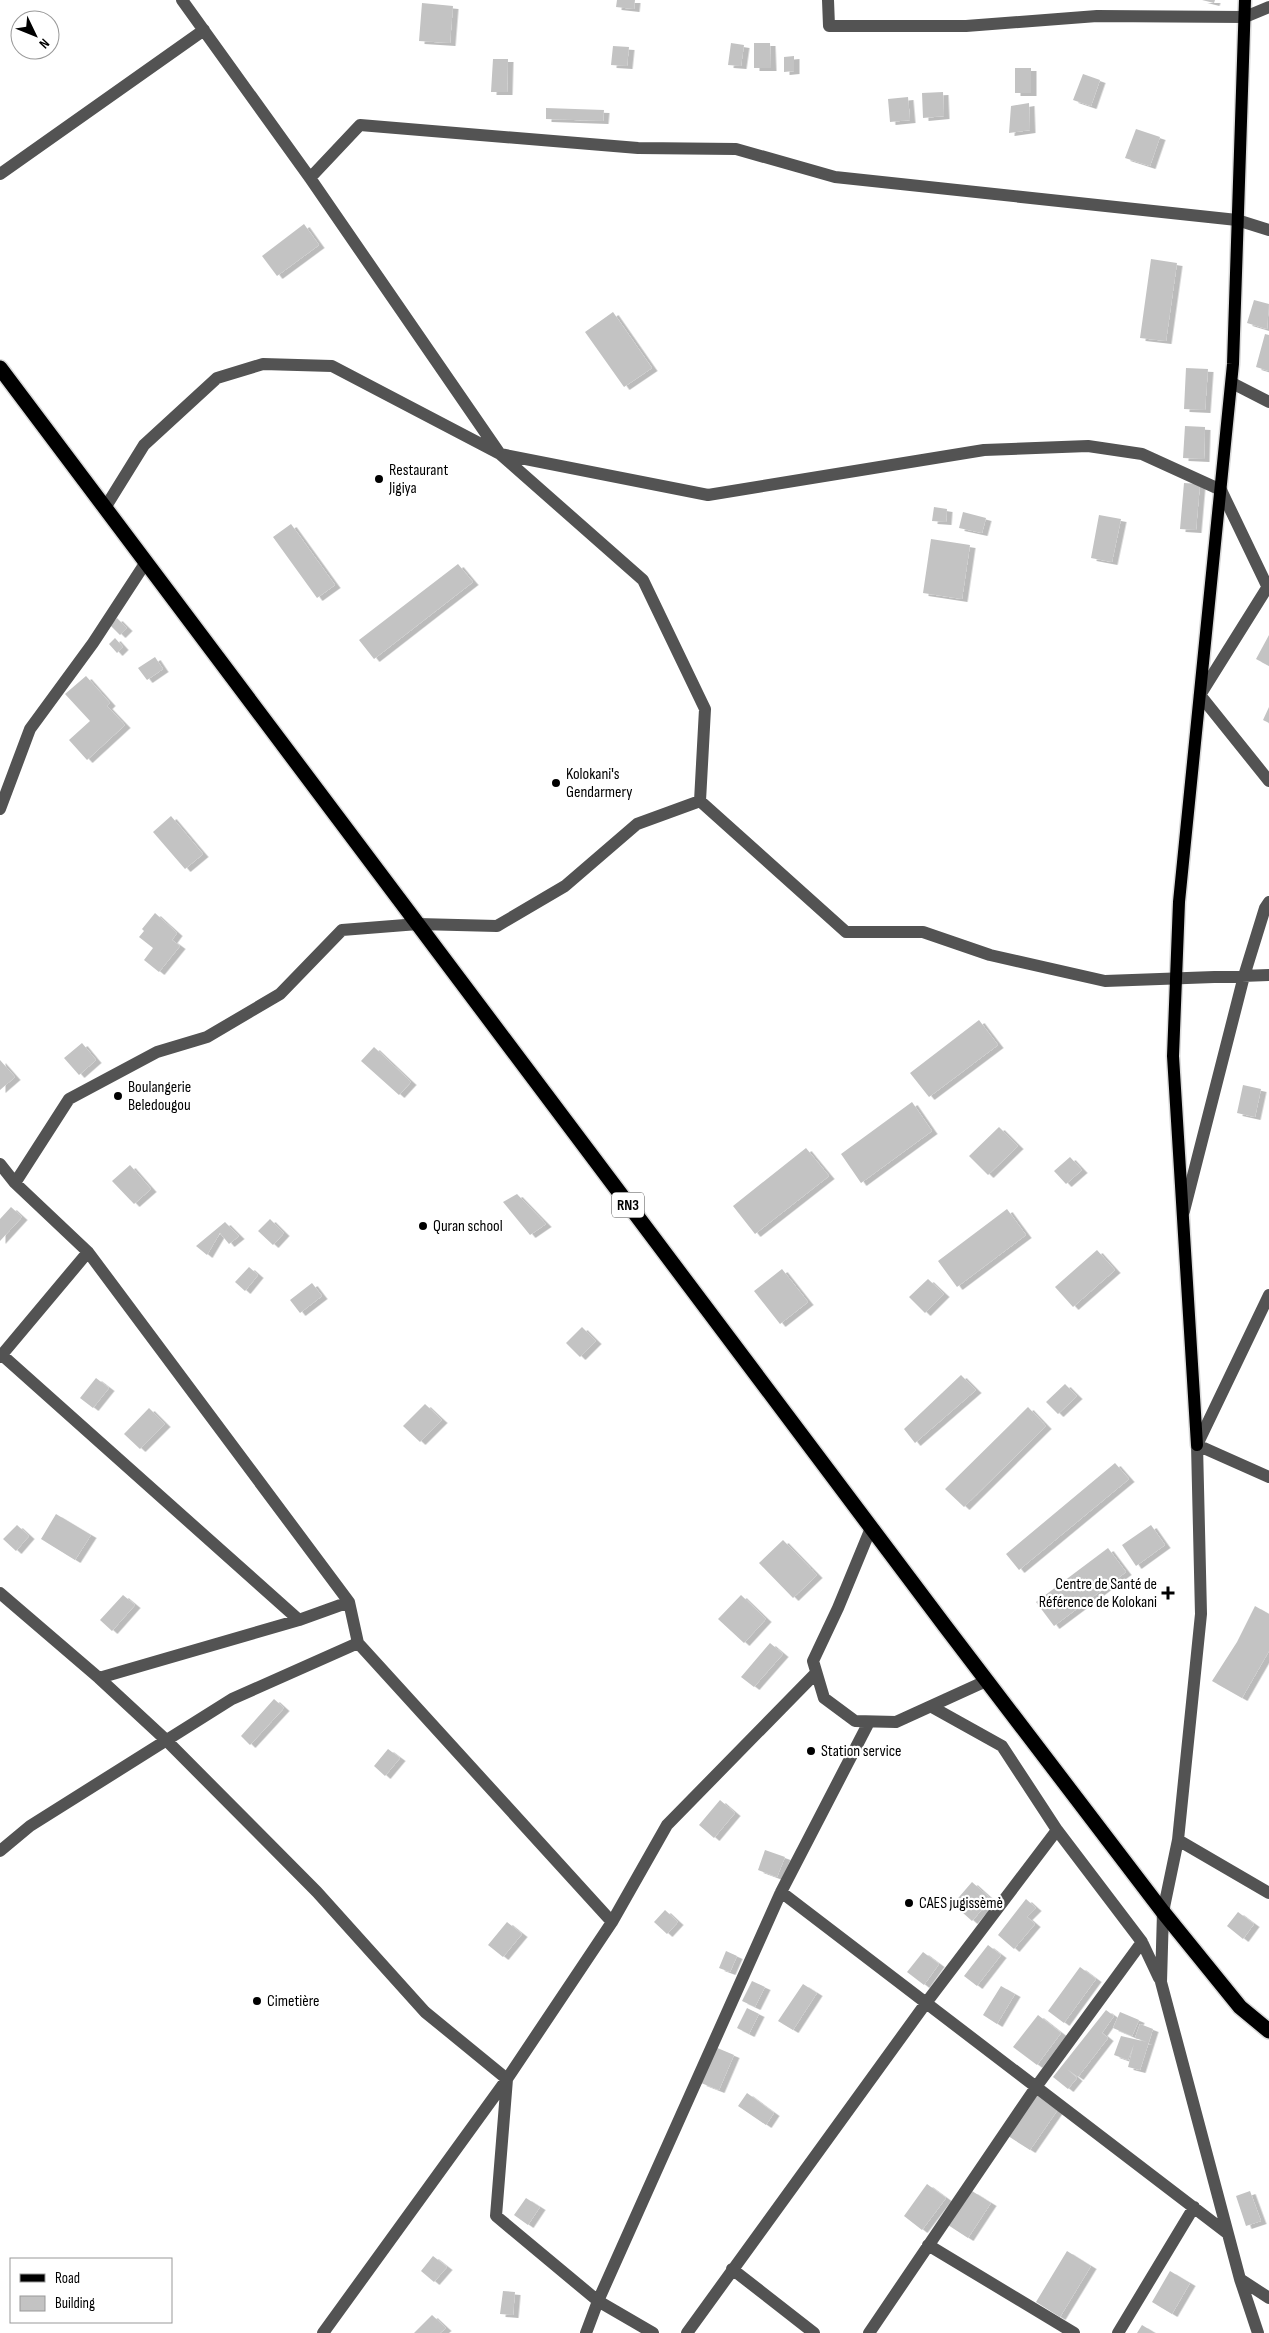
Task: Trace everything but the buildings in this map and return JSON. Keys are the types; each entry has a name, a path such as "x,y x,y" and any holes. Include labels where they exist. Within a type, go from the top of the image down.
{"highway":[{"name":"RN3","path":"0,368 986,1681 1163,1912 1240,2007 1269,2031"}],"main road":[{"path":"1197,1445 1181,1221 1173,1056 1180,902 1232,383 1245,0"}],"street":[{"path":"182,0 310,178 500,454 708,494 984,450 1088,446 1142,454 1221,490 1268,587 1200,696 1269,781"},
{"path":"828,0 829,26 966,26 1097,16 1245,17 1269,7"},
{"path":"0,174 204,30"},
{"path":"310,178 360,125 638,148 736,149 835,177 1237,220 1269,230"},
{"path":"105,508 144,445 217,378 263,364 332,366 500,454 643,580 705,709 700,802"},
{"path":"1232,383 1269,402"},
{"path":"0,809 30,728 93,643 146,562"},
{"path":"14,1183 69,1098 157,1052 208,1037 280,994 342,930 418,924 497,926 565,886 637,824 700,802"},
{"path":"700,802 846,932 923,932 990,955 1105,981 1269,975"},
{"path":"1181,1221 1244,976 1265,908 1269,902"},
{"path":"0,1164 14,1183 88,1252 349,1602 358,1643 612,1922"},
{"path":"88,1252 1,1356 299,1620"},
{"path":"1161,1982 1163,1912 1178,1840 1201,1614 1197,1445 1269,1295"},
{"path":"1197,1445 1269,1477"},
{"path":"871,1528 838,1608 813,1661 824,1698 855,1721 896,1722 986,1681"},
{"path":"0,1593 99,1678 166,1740 317,1892 424,2012 507,2078"},
{"path":"99,1678 299,1620 349,1602"},
{"path":"0,1851 30,1826 232,1698 358,1643"},
{"path":"322,2333 507,2078 612,1922 667,1825 816,1673"},
{"path":"932,1707 1002,1746 1058,1830 1142,1942 1161,1982 1227,2232 1258,2333"},
{"path":"586,2333 598,2301 781,1892 869,1722"},
{"path":"687,2333 926,2003 1058,1830"},
{"path":"1178,1840 1269,1893"},
{"path":"781,1892 1227,2232"},
{"path":"868,2333 1036,2087 1142,1942"},
{"path":"507,2078 496,2216 598,2301 653,2333"},
{"path":"1118,2333 1194,2207"},
{"path":"928,2245 1074,2333"},
{"path":"732,2269 814,2333"},
{"path":"1240,2279 1269,2298"}],"place":[{"name":"Restaurant Jigiya","path":"379,479"},
{"name":"Kolokani's Gendarmery","path":"556,783"},
{"name":"Boulangerie Beledougou","path":"118,1096"},
{"name":"Quran school","path":"423,1226"},
{"name":"Centre de Santé de Référence de Kolokani","path":"1168,1593"},
{"name":"Station service","path":"811,1751"},
{"name":"CAES jugissèmè","path":"909,1903"},
{"name":"Cimetière","path":"257,2001"}]}
